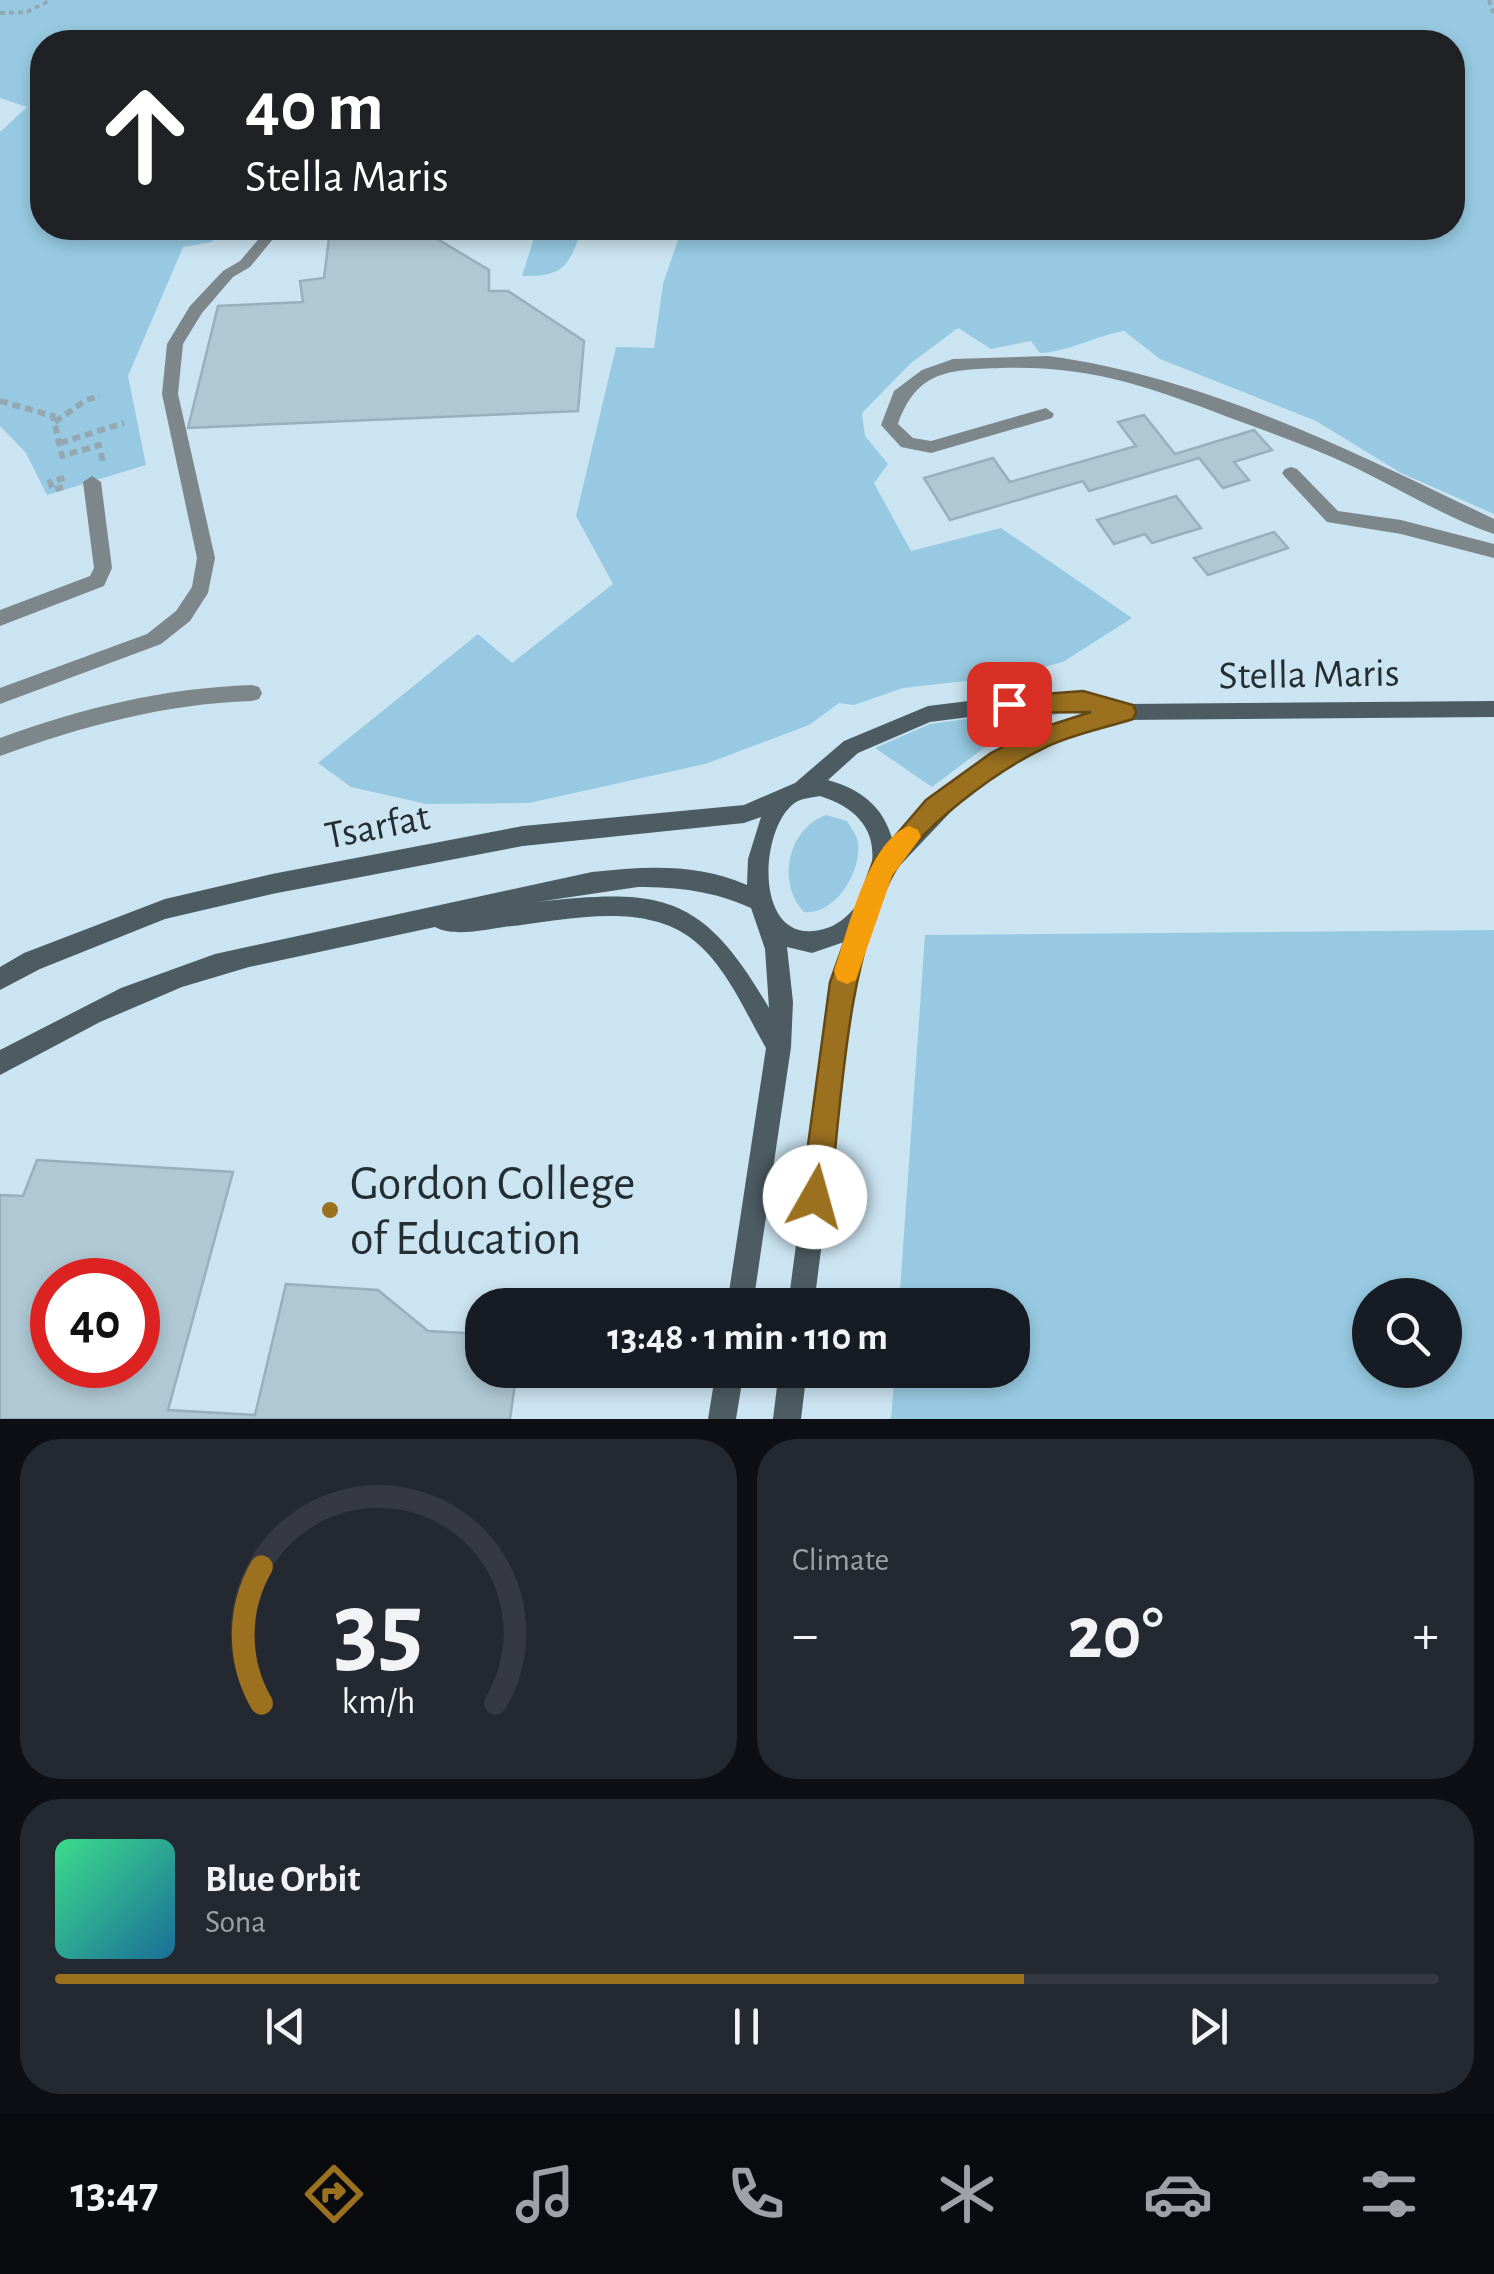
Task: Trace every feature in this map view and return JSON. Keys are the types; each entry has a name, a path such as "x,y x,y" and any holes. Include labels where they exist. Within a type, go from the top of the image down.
{"street":[{"path":"0,696 154,639 183,616 201,588 206,558 170,394 175,344 196,310 228,274 246,264 265,240"},
{"path":"1046,414 931,447 901,441 889,425 900,395 928,374 953,364 1048,362 1105,370 1155,384 1332,449 1494,527"},
{"path":"1291,473 1333,516 1401,527 1494,551"},
{"path":"0,618 97,581 103,568 92,482"},
{"path":"0,747 53,727 150,702 180,696 252,693"},
{"name":"Stella Maris","path":"793,795 851,747 928,714 1009,704 1083,701 1125,712 1494,708"},
{"name":"Stella Maris","path":"882,870 934,808 1000,760 1043,737 1125,712"},
{"path":"743,1288 779,1047 784,986 780,956 756,876 768,828 793,795 820,787 845,792 866,806 878,821 882,870 843,982 804,1288"},
{"name":"Tsarfat","path":"0,979 32,961 165,910 272,884 523,836 744,814 793,795"},
{"path":"0,1063 48,1035 151,987 280,949 423,920 551,888 612,880 715,880 765,912 786,934 808,942 836,939 855,926 873,898"},
{"path":"423,920 471,922 637,908 668,914 699,929 723,957 779,1047"},
{"path":"722,1419 727,1388"},
{"path":"787,1419 791,1388"}],"path":[{"path":"0,12 42,8 51,0"},
{"path":"1488,0 1494,15"},
{"path":"55,422 86,400 100,396"},
{"path":"0,401 53,416 62,456 90,448"},
{"path":"60,443 124,423"}],"shaded area":[{"path":"0,0 1494,0 1494,514 1401,473 1316,421 1160,359 1124,331 1040,353 1031,341 991,349 958,328 911,363 862,413 865,436 888,464 874,483 911,551 1001,528 1132,618 1063,662 1011,676 903,688 854,705 839,703 809,725 705,764 529,803 426,804 351,787 318,763 478,634 512,663 613,584 576,516 616,347 654,348 663,284 678,240 1465,240 1465,30 30,30 30,240 214,240 183,247 128,376 146,465 47,495 26,453 0,426 0,132 27,107 0,98"},
{"path":"533,240 578,240 569,260 557,271 522,276"},
{"path":"1017,712 1063,712 997,738 932,787 875,748 930,724"},
{"path":"826,815 847,821 854,832 858,843 856,866 836,899 826,907 804,912 790,886 790,858 803,832"},
{"path":"1494,930 1494,1419 891,1419 894,1388 1030,1388 1030,1288 900,1288 925,935"}],"building":[{"path":"329,240 439,240 489,270 489,291 508,291 584,341 578,411 188,428 218,306 303,302 300,281 324,278"},
{"path":"1144,415 1175,454 1254,430 1272,450 1234,462 1249,480 1223,488 1199,458 1089,491 1083,481 950,520 924,478 993,458 1010,482 1136,446 1118,422"},
{"path":"1176,496 1201,528 1152,543 1145,534 1114,544 1097,520"},
{"path":"1274,532 1288,548 1208,575 1194,558"},
{"path":"37,1160 233,1172 168,1410 255,1415 286,1284 378,1290 428,1331 465,1333 465,1388 514,1388 510,1419 0,1419 0,1195 23,1196"}],"slow traffic":[{"path":"847,971 882,870 909,837"}],"place":[{"name":"Gordon College of Education","path":"330,1210"}],"route":[{"path":"815,1197 843,982 882,870 934,808 1000,760 1043,737 1125,712 1083,701 1009,704"}]}
